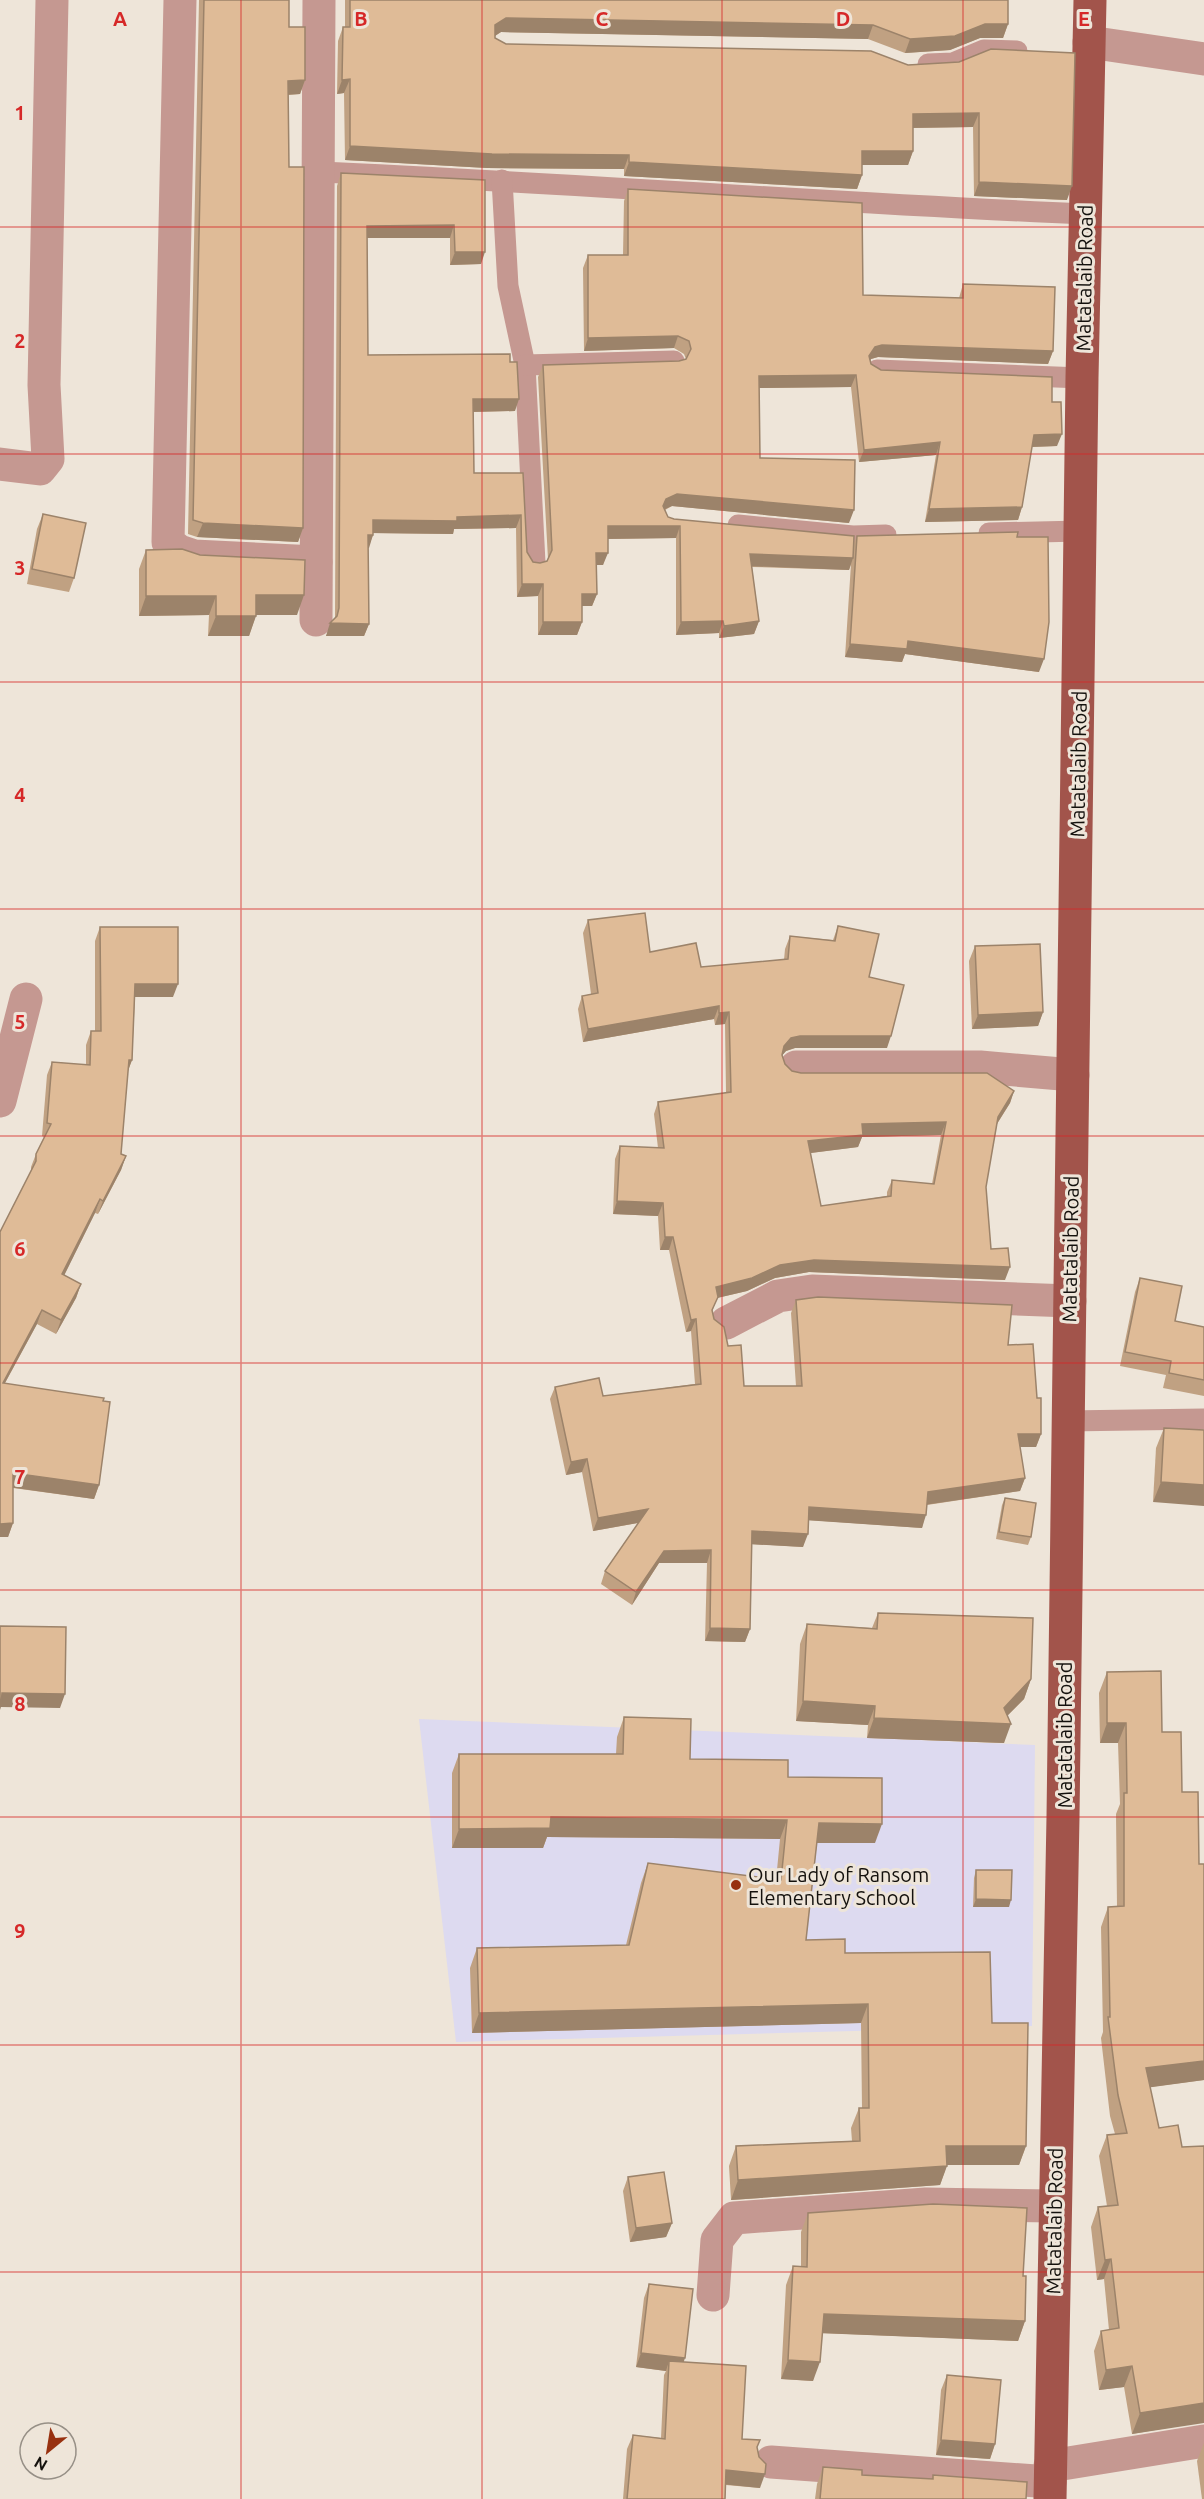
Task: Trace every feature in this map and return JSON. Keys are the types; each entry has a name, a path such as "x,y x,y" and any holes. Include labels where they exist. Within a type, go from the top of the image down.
{"main road":[{"name":"Matatalaib Road","path":"1050,2482 1063,1817 1066,1421 1070,1300 1082,531 1085,214 1080,50 1090,0"}],"street":[{"path":"0,464 40,469 48,459 44,385 52,0"},
{"path":"180,0 168,542 179,551 194,556 316,562"},
{"path":"316,620 319,0"},
{"path":"1080,50 1204,59"},
{"path":"0,1101 26,999"},
{"path":"796,1066 980,1067 1073,1075"},
{"path":"726,1323 778,1296 812,1291 1070,1300"},
{"path":"713,2295 717,2240 734,2218 926,2204 1054,2206"},
{"path":"771,2462 1050,2482 1204,2441"}],"lane":[{"path":"903,66 953,63 984,50 1041,52"},
{"path":"318,172 502,180 946,208 1085,214"},
{"path":"502,180 508,286 525,365 535,563"},
{"path":"525,365 674,362"},
{"path":"878,370 1082,378"},
{"path":"717,523 853,536 910,534"},
{"path":"967,533 1082,531"},
{"path":"1066,1421 1204,1419"}],"shaded area":[{"name":"Our Lady of Ransom Elementary School","path":"419,1719 1035,1745 1032,2026 456,2042"}],"building":[{"path":"204,0 289,0 289,27 305,27 305,80 288,81 289,167 304,167 303,528 203,523 193,520"},
{"path":"350,0 1008,0 1008,24 985,24 955,36 910,39 873,25 506,18 495,25 495,38 506,44 871,51 908,65 959,62 991,49 1075,53 1072,186 979,182 979,113 913,114 913,151 862,151 862,175 629,162 629,155 492,154 350,146 350,79 342,80 343,27 350,27"},
{"path":"341,173 485,180 485,252 455,252 454,225 367,226 368,355 510,354 510,362 517,362 519,399 473,399 474,473 523,473 527,552 533,562 547,561 552,550 543,365 679,361 686,359 691,349 689,341 678,336 588,338 588,255 628,255 628,189 862,203 863,295 963,298 963,284 1055,287 1053,351 882,345 875,347 869,356 871,364 881,370 1052,377 1052,402 1061,402 1062,434 1034,435 1022,507 929,509 940,442 864,450 856,375 759,376 760,458 855,460 854,510 677,494 666,499 663,506 668,517 674,519 854,536 853,558 750,554 759,621 724,626 723,621 681,622 680,526 608,526 608,553 596,553 597,594 582,594 582,622 543,622 543,584 522,584 521,515 457,517 457,521 373,520 373,535 368,535 369,624 330,623 337,616 339,608"},
{"path":"43,514 86,523 74,578 32,569"},
{"path":"1018,532 1017,537 1048,537 1049,622 1044,659 908,641 907,649 850,644 857,536"},
{"path":"182,549 200,555 305,560 304,595 256,595 256,616 216,616 216,596 146,596 146,550"},
{"path":"645,913 650,952 696,943 701,967 788,959 790,936 835,941 838,926 879,934 869,977 904,985 891,1036 800,1036 791,1038 784,1046 782,1055 785,1064 792,1071 801,1073 987,1073 1014,1091 998,1117 986,1187 991,1249 1008,1248 1010,1267 814,1260 780,1265 752,1278 716,1287 718,1297 712,1310 714,1319 724,1327 728,1346 741,1345 744,1386 802,1386 796,1300 818,1297 1012,1305 1008,1345 1033,1344 1037,1398 1041,1398 1041,1434 1018,1434 1025,1478 928,1492 926,1515 809,1507 808,1534 752,1531 750,1629 710,1628 711,1550 664,1551 636,1592 605,1571 648,1509 598,1518 587,1459 571,1462 555,1387 599,1378 603,1396 701,1384 696,1319 691,1320 673,1237 665,1237 663,1203 617,1201 620,1146 664,1148 658,1102 731,1092 729,1012 719,1013 719,1006 588,1029 582,996 598,993 588,920","holes":["946,1122 934,1184 892,1180 891,1196 821,1206 808,1141 863,1135 862,1124"]},
{"path":"100,927 178,927 178,984 135,984 132,1060 129,1060 121,1154 126,1156 103,1201 100,1199 62,1274 81,1284 61,1320 42,1310 3,1383 104,1398 103,1401 110,1402 99,1485 13,1473 13,1523 0,1524 0,1232 36,1161 36,1154 51,1124 47,1123 52,1062 90,1065 91,1031 101,1031"},
{"path":"1040,944 1043,1012 978,1015 975,946"},
{"path":"1140,1278 1182,1286 1175,1321 1204,1327 1204,1380 1169,1373 1171,1361 1125,1352"},
{"path":"1164,1428 1204,1430 1204,1485 1161,1482"},
{"path":"1005,1498 1036,1503 1031,1537 999,1532"},
{"path":"878,1613 1033,1618 1031,1679 1004,1708 1011,1724 874,1718 875,1706 803,1701 807,1624 877,1629"},
{"path":"0,1626 66,1627 65,1694 2,1693 0,1706"},
{"path":"1161,1671 1162,1732 1181,1732 1182,1792 1198,1792 1199,1864 1204,1864 1204,2061 1146,2068 1159,2128 1178,2125 1182,2147 1204,2146 1204,2403 1140,2413 1132,2366 1106,2370 1101,2331 1119,2328 1111,2259 1105,2260 1098,2207 1118,2205 1107,2135 1127,2133 1118,2095 1108,2017 1110,2017 1108,1907 1124,1906 1126,1723 1107,1723 1107,1672"},
{"path":"624,1717 691,1719 690,1759 788,1760 788,1777 882,1778 882,1824 819,1823 806,1940 845,1939 845,1953 990,1952 992,2023 1028,2023 1026,2146 946,2146 947,2166 738,2180 736,2146 860,2141 859,2108 869,2108 868,2004 479,2013 477,1948 629,1945 648,1863 781,1880 787,1820 551,1817 550,1828 459,1829 459,1754 623,1754"},
{"path":"976,1870 1012,1870 1011,1900 976,1899"},
{"path":"664,2172 672,2223 636,2228 628,2177"},
{"path":"933,2204 1027,2208 1023,2276 1026,2276 1025,2321 824,2314 820,2362 788,2360 793,2266 807,2267 808,2213"},
{"path":"649,2284 693,2289 685,2358 641,2353"},
{"path":"669,2361 746,2366 742,2439 760,2440 757,2447 759,2457 766,2464 765,2474 726,2470 725,2499 627,2499 633,2435 665,2439"},
{"path":"947,2375 1001,2380 995,2444 941,2440"},
{"path":"823,2467 862,2470 862,2475 933,2479 933,2475 1027,2482 1026,2499 820,2499"}],"place":[{"name":"Our Lady of Ransom Elementary School","path":"736,1885"}]}
